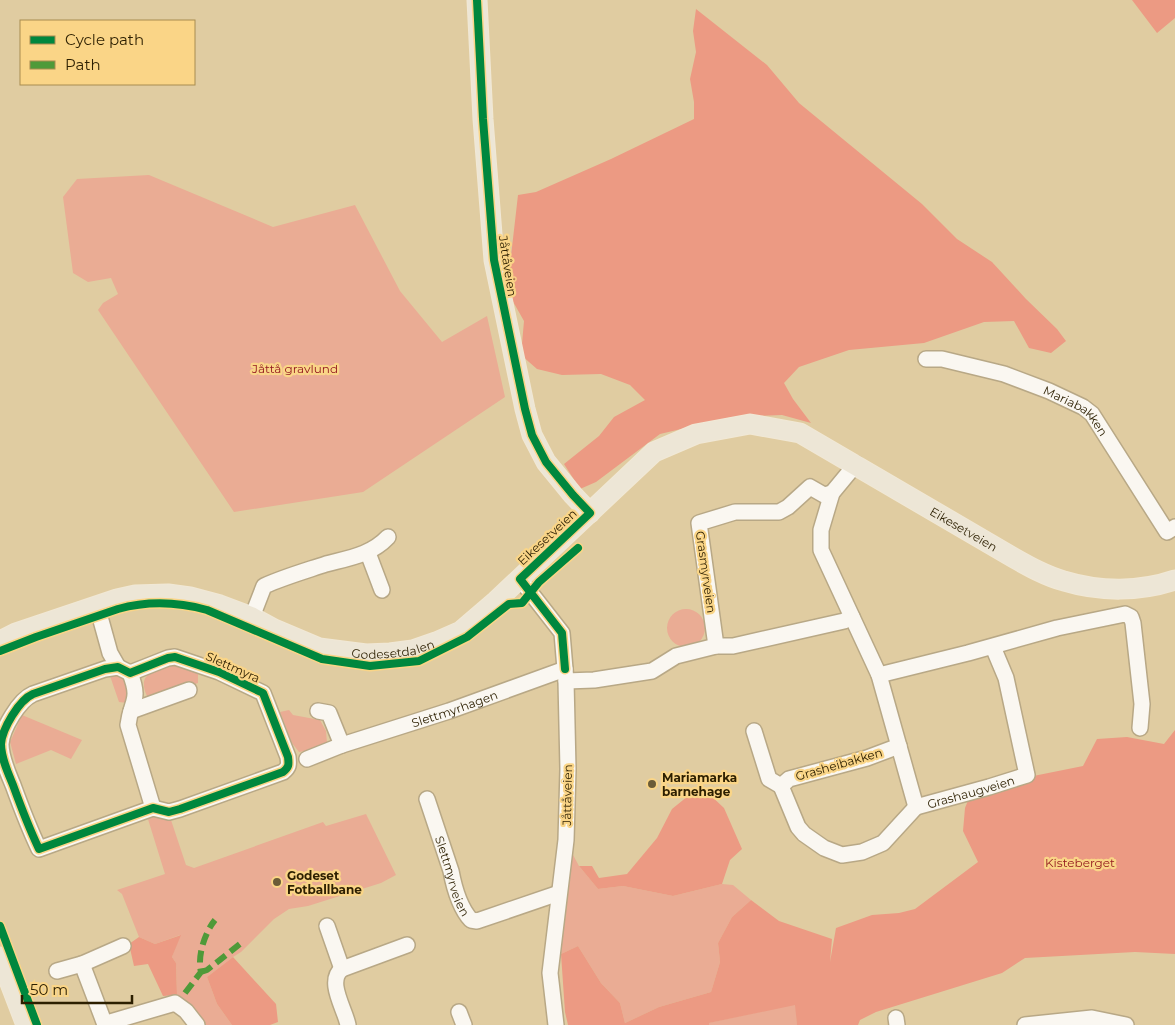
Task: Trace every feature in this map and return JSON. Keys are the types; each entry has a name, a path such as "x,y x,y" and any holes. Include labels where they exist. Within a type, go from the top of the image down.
{"main road":[{"name":"Jåttåveien","path":"477,0 483,119 494,260 522,392 532,435 546,462 590,513"},
{"name":"Eikesetveien","path":"520,579 654,452 696,434 750,424 800,433 1014,558 1064,581 1121,589 1141,588 1175,580"},
{"name":"Godesetdalen","path":"0,640 97,606 136,595 168,594 190,596 252,617 274,629 319,648 366,654 390,654 414,650 461,631 520,579"},
{"path":"0,957 26,1025"}],"street":[{"name":"Mariabakken","path":"926,359 942,359 1004,374 1050,391 1083,407 1092,414 1167,532 1175,527"},
{"name":"Grashaugveien","path":"856,464 832,493 821,530 821,550 878,675 916,807 1026,775 1006,678 993,647"},
{"name":"Grasmyrveien","path":"716,646 700,523 735,512 779,512 788,507 810,487 824,495 832,493"},
{"path":"252,617 264,586 304,571 368,553 381,545 388,537"},
{"path":"368,553 382,590"},
{"name":"Jåttåveien","path":"520,579 562,633 566,675 568,769 566,840 550,973 556,1025"},
{"path":"97,606 110,653 136,688 128,725 153,808"},
{"path":"878,675 993,647 1057,628 1126,614 1131,617 1133,623 1142,704 1140,728"},
{"path":"716,646 733,646 844,621 852,617"},
{"name":"Slettmyrhagen","path":"307,759 342,745 566,675 594,680 652,671 676,656 716,646"},
{"name":"Slettmyra","path":"175,657 219,672 262,693 289,765 283,772 191,806 169,812 153,808 39,849 30,830 1,746 2,737 16,709 26,697 105,668 124,670 175,657"},
{"path":"131,711 189,690"},
{"path":"318,711 329,713 342,745"},
{"name":"Grasheibakken","path":"754,731 769,779 782,786 798,826 804,834 824,848 842,855 862,852 883,843 916,807"},
{"name":"Grasheibakken","path":"782,786 789,779 866,758 899,746"},
{"name":"Slettmyrveien","path":"427,799 451,871 449,886 468,918 474,922 559,893"},
{"path":"327,926 342,969"},
{"path":"57,971 82,964 123,946"},
{"path":"348,1025 335,985 335,978 338,972 408,946"},
{"path":"82,964 104,1022 107,1023 178,1003 197,1025"},
{"path":"1024,1025 1092,1018 1126,1025"}],"green space":[{"path":"1132,0 1175,0 1175,18 1157,33"},
{"path":"696,9 767,65 799,103 922,204 957,239 992,262 1057,329 1066,341 1051,353 1029,348 1014,321 984,322 924,343 849,350 799,367 784,383 811,423 782,415 732,417 660,434 596,482 580,489 564,464 599,436 614,417 645,400 630,385 601,374 562,375 537,369 521,355 524,321 507,291 518,195 536,192 694,119 694,102 690,79 696,52 693,31"},
{"name":"Jåttå gravlund","path":"149,175 273,227 355,205 400,291 442,342 487,316 505,397 363,492 234,512 98,310 103,303 118,294 111,278 88,282 73,273 63,197 77,179"},
{"path":"686,609 699,615 705,628 699,641 686,647 673,641 667,628 673,615"},
{"path":"174,664 198,670 198,683 153,699 148,698 144,683 149,674"},
{"path":"109,673 123,677 128,681 127,703 119,702"},
{"path":"289,710 293,715 320,720 326,731 327,743 316,749 299,752 292,743 280,712"},
{"path":"22,715 82,740 71,759 51,750 16,764 10,742"},
{"name":"Kisteberget","path":"1175,730 1175,954 1135,952 1025,958 1002,973 876,1012 860,1020 858,1025 797,1025 795,1005 709,1023 709,1025 568,1025 565,1012 561,954 578,946 601,983 620,1003 625,1023 659,1007 711,992 720,962 718,943 732,917 751,900 779,921 832,939 830,962 836,928 872,915 899,913 915,909 978,862 963,831 965,808 973,788 1083,766 1097,739 1127,737 1164,744"},
{"path":"708,793 724,808 742,849 730,860 722,884 673,896 623,886 598,889 579,866 592,866 599,878 627,874 657,838 672,809 688,796"},
{"path":"366,814 396,875 381,883 308,906 289,909 274,919 241,952 207,977 217,1004 232,1025 203,1025 187,1004 177,995 176,963 172,957 180,935 155,944 139,937 122,894 117,890 165,874 147,816 170,817 186,865 194,868 323,822 326,826"},
{"path":"572,853 579,866 598,889 623,886 673,896 722,884 733,885 751,900 732,917 718,943 720,962 711,992 659,1007 625,1023 620,1003 601,983 578,946 561,954 564,904"},
{"path":"181,935 172,957 176,963 177,995 163,996 148,964 134,966 129,944 139,937 155,944"},
{"path":"233,957 276,1004 278,1022 270,1025 232,1025 217,1004 207,977"},
{"path":"796,1004 797,1025 704,1025 708,1023"}],"marked path":[{"path":"185,993 201,972 200,959 203,944 215,920"},
{"path":"201,972 207,970 240,944"}],"cycle path":[{"path":"477,0 483,119 494,260 525,409 532,435 546,462 590,513 520,579 562,633 565,669"},
{"path":"0,651 118,609 129,606 162,604 185,605 207,610 322,659 370,666 419,661 467,637 509,604 522,603 539,582 578,548"},
{"path":"175,657 219,672 263,693 288,757 286,769 283,772 180,809 169,812 153,808 39,849 3,760 2,738 12,716 22,702 33,694 105,669 118,667 130,673 175,657"},
{"path":"0,926 37,1025"}],"place":[{"name":"Mariamarka barnehage","path":"652,784"},
{"name":"Godeset Fotballbane","path":"277,882"}]}
